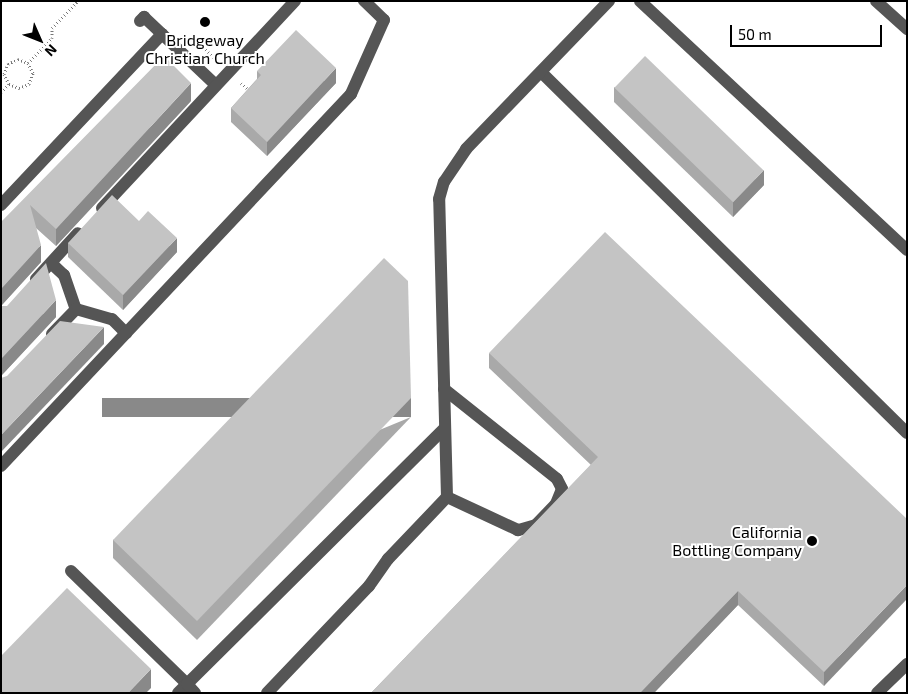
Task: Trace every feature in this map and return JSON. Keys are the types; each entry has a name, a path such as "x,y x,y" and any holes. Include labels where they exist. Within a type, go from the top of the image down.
{"street":[{"path":"26,290 295,1"},
{"path":"1,466 351,94 384,20 364,1"},
{"path":"267,693 369,586 388,559 447,497 439,200 444,182 466,149 608,1"},
{"path":"640,1 907,250"},
{"path":"876,1 907,29"},
{"path":"140,21 144,17 216,85"},
{"path":"1,205 162,34"},
{"path":"541,72 907,433"},
{"path":"51,262 64,274 76,308"},
{"path":"76,308 112,319 126,333"},
{"path":"42,345 76,308"},
{"path":"444,389 557,479 562,489 556,504 536,525 518,530 447,497"},
{"path":"71,571 187,690 445,428"},
{"path":"877,693 907,664"}],"path":[{"path":"28,64 52,38 52,28 78,1"},
{"path":"18,60 28,64 33,73 29,84 19,88 9,84 4,74 8,64 18,60"},
{"path":"1,92 9,84"}],"building":[{"path":"296,30 336,68 267,142 231,108 261,75 257,71"},
{"path":"164,56 191,83 56,229 30,205 41,245 1,289 1,222"},
{"path":"645,56 764,171 733,202 614,88"},
{"path":"112,195 139,221 148,211 177,238 123,295 68,243"},
{"path":"605,232 907,519 907,585 824,672 738,591 640,693 371,693 598,457 489,353"},
{"path":"384,258 408,281 411,398 197,621 113,540"},
{"path":"46,263 56,300 1,359 1,306 7,306"},
{"path":"60,321 104,327 1,435 1,378 7,376"},
{"path":"67,588 151,669 128,693 1,693 1,656"}],"place":[{"name":"Bridgeway Christian Church","path":"205,22"},
{"name":"California Bottling Company","path":"812,541"}]}
